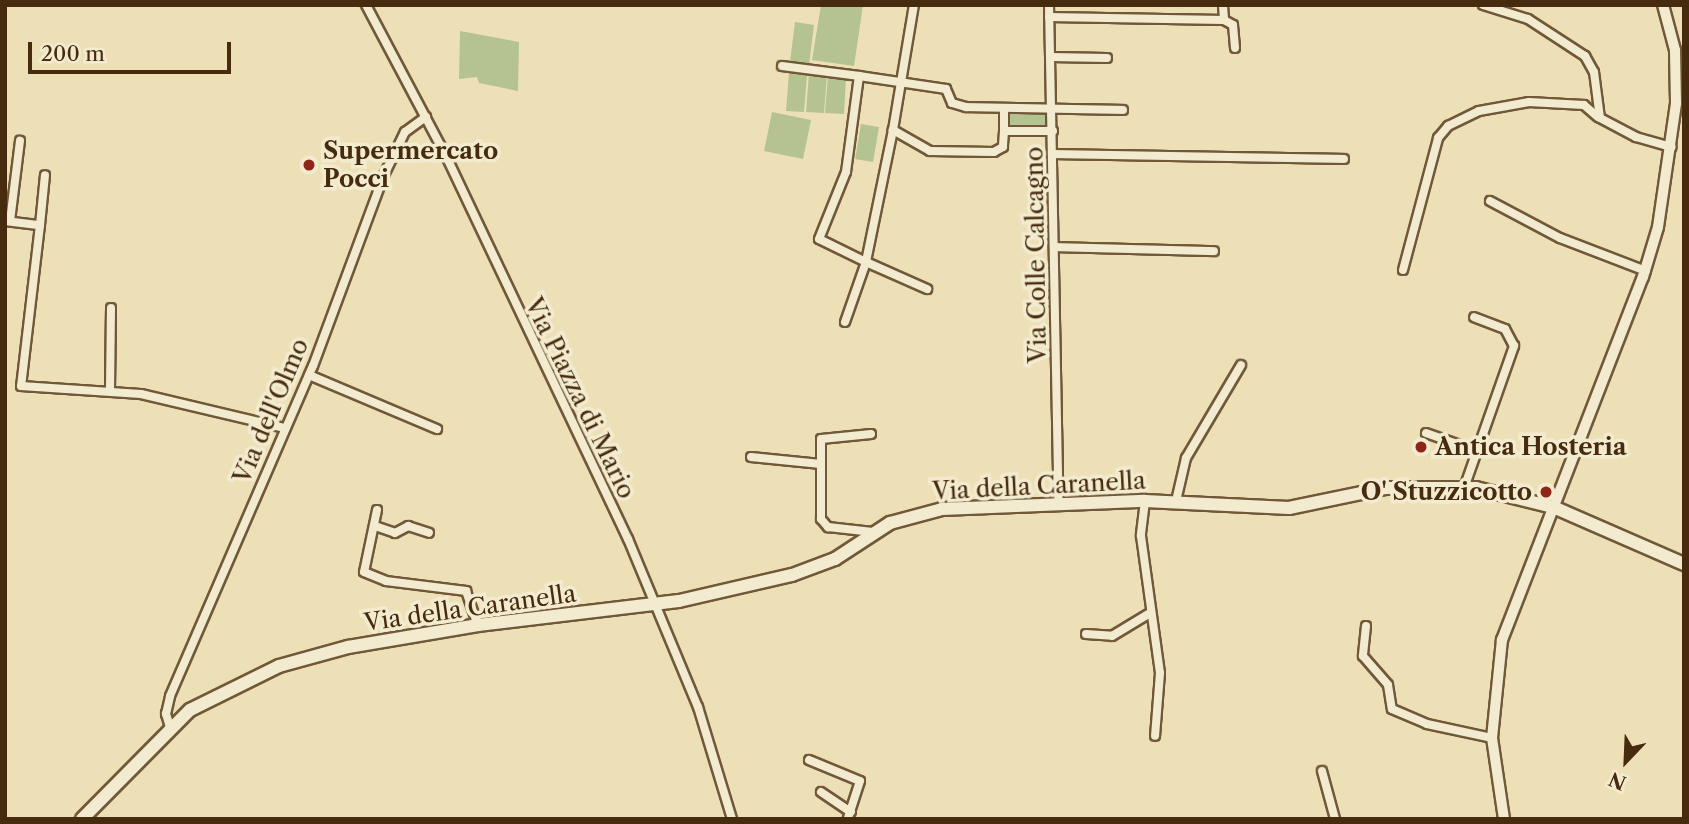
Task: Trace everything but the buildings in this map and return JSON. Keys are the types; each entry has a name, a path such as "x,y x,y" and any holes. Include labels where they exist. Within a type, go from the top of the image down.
{"main road":[{"name":"Via della Caranella","path":"82,819 170,727 209,698 294,661 478,625 657,604 810,570 873,532 903,518 949,508 1145,500 1293,508 1387,488 1464,488 1496,491 1553,506 1684,564"}],"street":[{"name":"Via Piazza di Mario","path":"366,5 426,117 503,284 574,419 657,604 698,707 732,819"},
{"path":"845,322 866,262 893,130 914,5"},
{"name":"Via Colle Calcagno","path":"1049,5 1051,109 1055,154 1059,504"},
{"path":"1223,5 1224,20"},
{"path":"1483,5 1528,19 1585,56 1594,72 1598,117"},
{"path":"1504,819 1492,738 1502,640 1646,271 1658,231 1672,147 1676,58 1662,5"},
{"path":"1049,17 1224,20 1233,25 1235,48"},
{"path":"1050,57 1107,58"},
{"path":"782,66 946,89 951,102 960,106 1123,110"},
{"path":"859,76 846,172 818,236 823,244 928,289"},
{"path":"1403,270 1422,189 1438,138 1446,128 1479,111 1530,102 1584,105 1598,117 1636,137 1672,147"},
{"path":"893,130 930,151 994,152 1003,147 1004,108"},
{"name":"Via dell'Olmo","path":"170,727 166,716 170,695 309,375 397,147 410,127 426,117"},
{"path":"1003,131 1053,131"},
{"path":"20,141 8,221 40,225"},
{"path":"1055,154 1344,159"},
{"path":"45,176 19,384 110,390 285,428"},
{"path":"1490,201 1560,239 1646,271"},
{"path":"1056,247 1214,251"},
{"path":"110,390 111,308"},
{"path":"1464,488 1514,343 1505,328 1474,317"},
{"path":"1176,501 1186,458 1241,365"},
{"path":"309,375 437,429"},
{"path":"1426,433 1477,451"},
{"path":"871,434 822,437 822,522 873,532"},
{"path":"751,457 821,464"},
{"path":"1145,500 1140,531 1150,580 1150,612 1160,677 1155,736"},
{"path":"377,510 363,567 365,574 386,581 466,591 478,625"},
{"path":"375,526 395,533 408,526 429,533"},
{"path":"1086,634 1112,636 1150,612"},
{"path":"1366,626 1363,656 1388,685 1392,709 1425,724 1492,738"},
{"path":"809,760 860,781 850,816 821,792"},
{"path":"1322,771 1335,819"}],"green space":[{"path":"821,5 863,5 854,66 812,60"},
{"path":"795,22 814,25 809,65 790,62"},
{"path":"460,31 519,42 518,91 479,83 477,77 459,79"},
{"path":"789,73 807,75 804,112 786,111"},
{"path":"809,74 827,75 824,113 806,112"},
{"path":"828,75 846,77 844,114 825,113"},
{"path":"1005,110 1045,111 1045,129 1005,128"},
{"path":"772,112 811,120 803,159 764,151"},
{"path":"861,124 879,127 873,162 855,159"}],"place":[{"name":"Supermercato Pocci","path":"309,165"},
{"name":"Antica Hosteria","path":"1421,447"},
{"name":"O' Stuzzicotto","path":"1546,492"}]}
